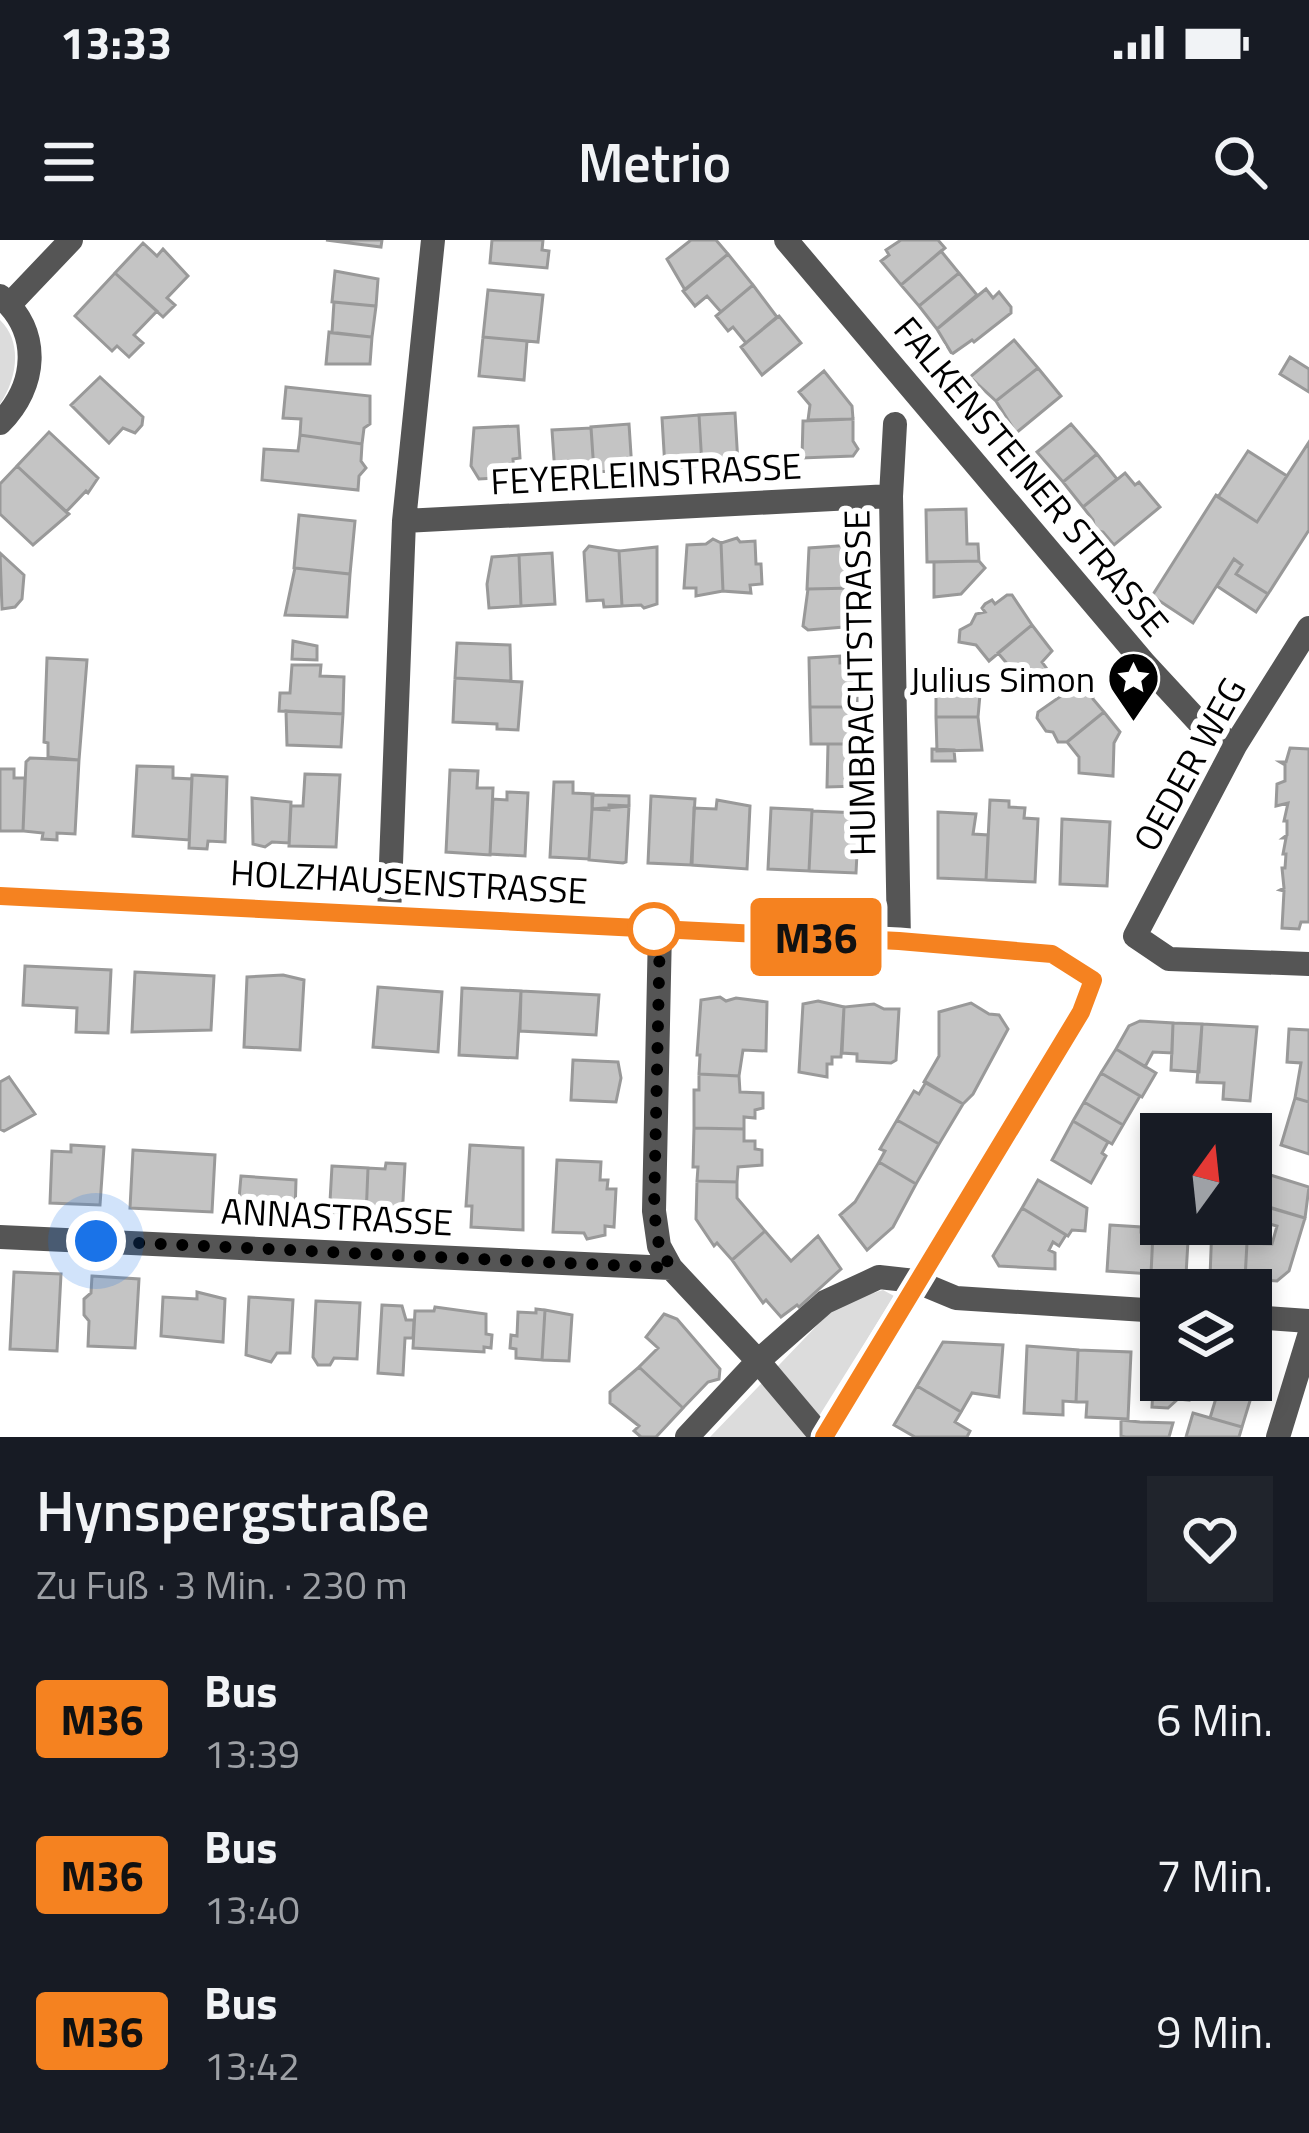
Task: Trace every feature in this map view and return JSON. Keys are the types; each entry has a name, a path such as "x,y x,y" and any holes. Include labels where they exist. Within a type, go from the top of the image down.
{"street":[{"path":"0,423 14,410 31,379 28,331 5,300 71,240"},
{"path":"389,916 404,521 433,240"},
{"name":"FALKENSTEINER STRASSE","path":"786,240 1145,664 1207,730 1235,744"},
{"name":"HUMBRACHTSTRASSE","path":"895,424 891,496 899,941"},
{"name":"FEYERLEINSTRASSE","path":"404,521 891,496"},
{"name":"OEDER WEG","path":"1309,628 1235,744 1135,936 1169,959 1309,964"},
{"name":"HOLZHAUSENSTRASSE","path":"0,896 899,941 1052,954 1093,980 1081,1012 915,1281"},
{"path":"660,930 654,1211 659,1246 671,1268 823,1437 915,1281"},
{"name":"ANNASTRASSE","path":"0,1237 671,1268"},
{"path":"687,1437 758,1361 824,1302 879,1277 915,1281 956,1298 1140,1311"},
{"path":"1272,1318 1309,1321"},
{"path":"1278,1437 1309,1336"}],"shaded area":[{"path":"0,320 12,339 15,361 0,404"},
{"path":"883,1290 894,1296 806,1437 710,1437 827,1315 847,1301"}],"building":[{"path":"326,240 382,240 381,247"},
{"path":"492,240 543,240 542,250 549,251 547,268 490,263"},
{"path":"691,240 716,240 728,254 685,290 667,259"},
{"path":"901,240 938,240 945,248 901,285 881,261 889,255 886,250"},
{"path":"143,243 157,256 163,249 188,276 167,298 175,305 163,317 115,273"},
{"path":"941,251 959,273 919,306 901,285"},
{"path":"728,254 753,285 721,312 707,296 695,306 683,291"},
{"path":"335,271 378,279 376,306 332,302"},
{"path":"115,273 157,311 134,335 143,343 129,357 117,346 112,351 75,316"},
{"path":"959,273 977,295 937,329 919,306"},
{"path":"753,285 777,317 746,343 716,316"},
{"path":"986,289 993,298 999,292 1011,313 952,354 937,329"},
{"path":"488,290 543,295 538,342 483,337"},
{"path":"334,302 376,306 372,337 332,333"},
{"path":"779,316 801,343 762,375 741,347"},
{"path":"329,332 372,337 370,364 326,364"},
{"path":"483,337 527,341 524,380 479,376"},
{"path":"1014,340 1038,368 996,401 970,377"},
{"path":"1290,357 1309,369 1309,392 1280,374"},
{"path":"1038,368 1061,396 1016,433 996,401"},
{"path":"824,371 852,406 853,419 808,420 810,405 799,392"},
{"path":"100,377 143,417 135,433 123,428 109,443 71,405"},
{"path":"286,387 370,396 370,424 364,428 362,444 300,435 301,419 283,418"},
{"path":"735,413 738,464 702,466 699,415"},
{"path":"699,415 702,466 665,468 662,418"},
{"path":"853,419 853,441 858,449 853,456 802,458 803,421"},
{"path":"629,424 632,470 617,476 615,471 594,472 591,427"},
{"path":"1071,424 1097,454 1063,482 1037,452"},
{"path":"518,426 520,458 513,459 514,477 479,479 471,466 474,428"},
{"path":"591,428 594,472 555,474 552,430"},
{"path":"49,432 98,478 66,512 17,466"},
{"path":"300,435 362,444 361,461 366,468 359,476 358,490 262,480 264,449 298,451"},
{"path":"1309,442 1309,530 1268,594 1236,574 1242,565 1234,559 1193,623 1152,596 1216,495 1257,522"},
{"path":"1248,451 1287,476 1257,522 1218,497"},
{"path":"1097,454 1117,479 1083,507 1063,482"},
{"path":"17,466 69,514 33,545 0,514 0,484"},
{"path":"1125,473 1160,507 1114,545 1095,530 1083,507"},
{"path":"966,509 967,544 978,544 979,561 927,562 926,510"},
{"path":"299,515 355,521 350,574 294,568"},
{"path":"737,538 755,541 756,564 761,564 762,584 750,585 751,593 723,591 721,543"},
{"path":"713,539 721,543 723,591 696,596 696,588 684,588 687,545"},
{"path":"852,545 857,551 855,588 807,589 809,548"},
{"path":"589,546 619,551 622,606 587,601 584,552"},
{"path":"657,547 657,604 622,606 619,551"},
{"path":"0,553 24,575 22,599 15,607 2,609"},
{"path":"552,553 555,604 521,606 519,555"},
{"path":"519,555 521,606 489,608 492,557"},
{"path":"1234,559 1242,565 1236,574 1268,594 1256,612 1217,586"},
{"path":"979,561 985,568 961,594 934,597 934,562"},
{"path":"295,568 350,574 347,617 285,615"},
{"path":"855,588 856,626 808,630 803,626 808,589"},
{"path":"1012,595 1032,625 989,661 976,645 959,642 960,630 976,614 985,612 985,604 992,600 995,604"},
{"path":"1032,625 1052,651 1042,662 1047,669 1026,686 998,653"},
{"path":"293,641 317,646 317,660 292,659"},
{"path":"457,643 510,645 511,681 455,678"},
{"path":"840,656 840,663 857,662 857,707 810,707 809,658"},
{"path":"47,658 87,660 79,760 48,757 48,743 44,742"},
{"path":"292,665 321,665 320,676 344,677 343,714 279,711 280,693 290,693"},
{"path":"455,678 522,682 518,730 453,722"},
{"path":"1081,682 1094,691 1093,699 1104,712 1067,742 1058,742 1037,718 1038,712"},
{"path":"981,683 978,717 936,717 936,685"},
{"path":"810,707 857,707 858,744 811,744"},
{"path":"286,711 343,714 341,747 287,745"},
{"path":"1104,712 1120,732 1114,743 1113,776 1079,773 1079,757 1067,742"},
{"path":"936,717 978,717 982,750 937,751"},
{"path":"828,744 858,744 859,786 827,787"},
{"path":"1290,748 1309,749 1309,922 1301,922 1299,929 1282,928 1284,891 1280,890 1284,888 1288,803 1276,806 1277,784 1285,781 1285,765 1280,762 1286,762"},
{"path":"932,749 954,750 955,761 932,761"},
{"path":"30,758 79,760 75,834 57,833 57,840 23,831"},
{"path":"137,766 173,767 173,778 192,779 189,840 133,836"},
{"path":"0,769 14,769 14,778 25,778 23,831 0,831"},
{"path":"450,770 478,771 477,788 493,788 490,855 446,852"},
{"path":"305,774 340,775 336,847 289,846 291,806 303,806"},
{"path":"192,775 227,777 225,842 208,841 207,849 189,848"},
{"path":"554,782 573,782 573,793 593,794 589,859 550,857"},
{"path":"507,792 528,793 525,856 490,854 493,799 507,800"},
{"path":"592,795 629,796 629,806 592,809"},
{"path":"651,796 695,799 691,865 648,863"},
{"path":"252,798 291,802 289,843 253,844"},
{"path":"717,800 750,806 747,869 692,865 694,808 716,809"},
{"path":"990,800 1009,801 1009,807 1025,808 1024,818 1038,819 1035,882 986,880"},
{"path":"609,805 629,806 623,863 589,860 592,809 609,810"},
{"path":"771,808 812,810 809,871 768,869"},
{"path":"812,811 859,813 856,873 809,871"},
{"path":"938,812 976,814 973,834 988,835 986,880 938,878"},
{"path":"1062,819 1110,822 1107,886 1060,884"},
{"path":"25,966 111,970 108,1033 76,1032 77,1008 23,1005"},
{"path":"135,972 214,976 211,1030 132,1032"},
{"path":"283,975 304,980 300,1050 244,1047 247,977"},
{"path":"378,987 442,992 438,1052 373,1047"},
{"path":"462,988 521,991 517,1058 459,1055"},
{"path":"521,991 599,995 596,1035 520,1031"},
{"path":"701,1000 767,1002 766,1051 743,1050 739,1076 699,1074"},
{"path":"818,1001 844,1007 841,1057 832,1057 832,1064 827,1064 827,1077 799,1072 803,1004"},
{"path":"971,1003 999,1015 1008,1029 963,1104 924,1082 939,1056 939,1012"},
{"path":"874,1004 899,1009 896,1060 891,1063 857,1061 857,1054 842,1053 844,1007"},
{"path":"1140,1021 1173,1023 1172,1053 1153,1052 1145,1067 1116,1049 1129,1026"},
{"path":"1173,1023 1202,1024 1199,1072 1171,1070"},
{"path":"1202,1024 1257,1027 1250,1101 1223,1099 1224,1083 1197,1082"},
{"path":"1289,1029 1309,1030 1309,1102 1295,1098 1301,1063 1287,1062"},
{"path":"1116,1049 1156,1073 1142,1097 1101,1073"},
{"path":"573,1060 618,1062 621,1078 616,1102 571,1100"},
{"path":"1101,1073 1140,1096 1123,1125 1084,1102"},
{"path":"699,1074 739,1076 740,1092 763,1093 763,1108 755,1110 755,1118 744,1117 744,1129 694,1128"},
{"path":"9,1077 35,1114 4,1131 0,1129 0,1082"},
{"path":"926,1082 963,1104 939,1144 897,1120 914,1091 919,1094"},
{"path":"1295,1098 1309,1102 1309,1154 1281,1145"},
{"path":"1084,1102 1123,1125 1112,1144 1073,1121"},
{"path":"897,1120 939,1144 916,1184 879,1162 885,1151 880,1149"},
{"path":"1073,1121 1108,1142 1091,1183 1052,1160"},
{"path":"694,1128 744,1129 744,1141 755,1141 755,1149 762,1150 762,1165 738,1167 737,1182 697,1181"},
{"path":"71,1145 104,1147 100,1205 50,1203 52,1151 71,1152"},
{"path":"470,1145 523,1148 523,1230 471,1227 472,1206 466,1206"},
{"path":"133,1150 215,1155 212,1212 130,1208"},
{"path":"557,1160 601,1162 600,1180 608,1180 607,1189 616,1189 614,1227 605,1226 605,1235 587,1239 584,1233 553,1232"},
{"path":"879,1162 916,1184 893,1227 867,1250 840,1215 855,1202"},
{"path":"386,1163 405,1164 402,1219 366,1217 368,1168 385,1169"},
{"path":"332,1166 368,1168 366,1217 329,1219"},
{"path":"241,1176 296,1180 295,1213 258,1216 259,1211 238,1210"},
{"path":"1272,1176 1309,1187 1305,1218 1272,1208"},
{"path":"1038,1180 1087,1208 1085,1231 1072,1230 1068,1236 1022,1208"},
{"path":"697,1181 737,1182 737,1198 765,1231 732,1260 717,1243 714,1246 696,1219"},
{"path":"1022,1208 1066,1235 1059,1246 1053,1242 1049,1250 1055,1253 1055,1269 999,1266 993,1256"},
{"path":"1272,1208 1305,1218 1289,1271 1277,1281 1272,1281 1272,1269 1246,1269 1247,1245 1272,1245 1277,1226 1272,1225"},
{"path":"1110,1225 1140,1227 1140,1245 1152,1245 1151,1269 1140,1269 1140,1273 1107,1271"},
{"path":"765,1231 791,1261 818,1236 841,1269 781,1317 766,1300 763,1303 732,1260"},
{"path":"1152,1245 1188,1245 1186,1269 1151,1269"},
{"path":"1211,1245 1247,1245 1246,1269 1210,1269"},
{"path":"14,1272 61,1274 57,1351 10,1349"},
{"path":"92,1276 139,1279 135,1348 88,1346 84,1299 91,1293"},
{"path":"197,1292 225,1299 223,1342 161,1336 163,1297 197,1299"},
{"path":"249,1297 293,1300 290,1353 277,1353 271,1362 246,1355"},
{"path":"316,1301 360,1303 357,1359 334,1358 330,1365 318,1365 313,1357"},
{"path":"382,1305 402,1306 406,1320 414,1320 413,1338 405,1338 403,1375 378,1373"},
{"path":"435,1307 486,1314 491,1348 484,1347 484,1352 413,1348 415,1311 434,1311"},
{"path":"536,1309 545,1310 542,1360 516,1358 516,1349 510,1348 511,1335 517,1336 518,1312 536,1313"},
{"path":"545,1310 572,1315 569,1361 542,1360"},
{"path":"664,1314 677,1319 720,1369 719,1379 708,1382 683,1408 639,1367 658,1348 646,1337"},
{"path":"943,1342 1003,1345 999,1397 972,1393 961,1412 917,1386"},
{"path":"1027,1346 1078,1350 1076,1402 1063,1401 1063,1415 1024,1413"},
{"path":"1078,1350 1131,1352 1128,1419 1086,1417 1087,1402 1076,1402"},
{"path":"639,1367 683,1408 656,1437 641,1437 634,1431 639,1426 610,1403 610,1392"},
{"path":"917,1386 961,1412 955,1422 970,1431 967,1437 915,1437 894,1425"},
{"path":"1152,1401 1176,1401 1168,1408 1152,1407"},
{"path":"1215,1401 1250,1401 1242,1427 1210,1418"},
{"path":"1193,1413 1242,1427 1239,1437 1186,1437"},
{"path":"1121,1420 1173,1423 1169,1437 1125,1437 1121,1436"}],"bus line":[{"name":"M36","path":"0,896 899,941 1052,954 1093,980 1081,1012 824,1437"}],"place":[{"name":"Julius Simon","path":"1134,724"}],"route":[{"path":"96,1241 671,1268 659,1246 654,1211 660,930 654,929"}]}
